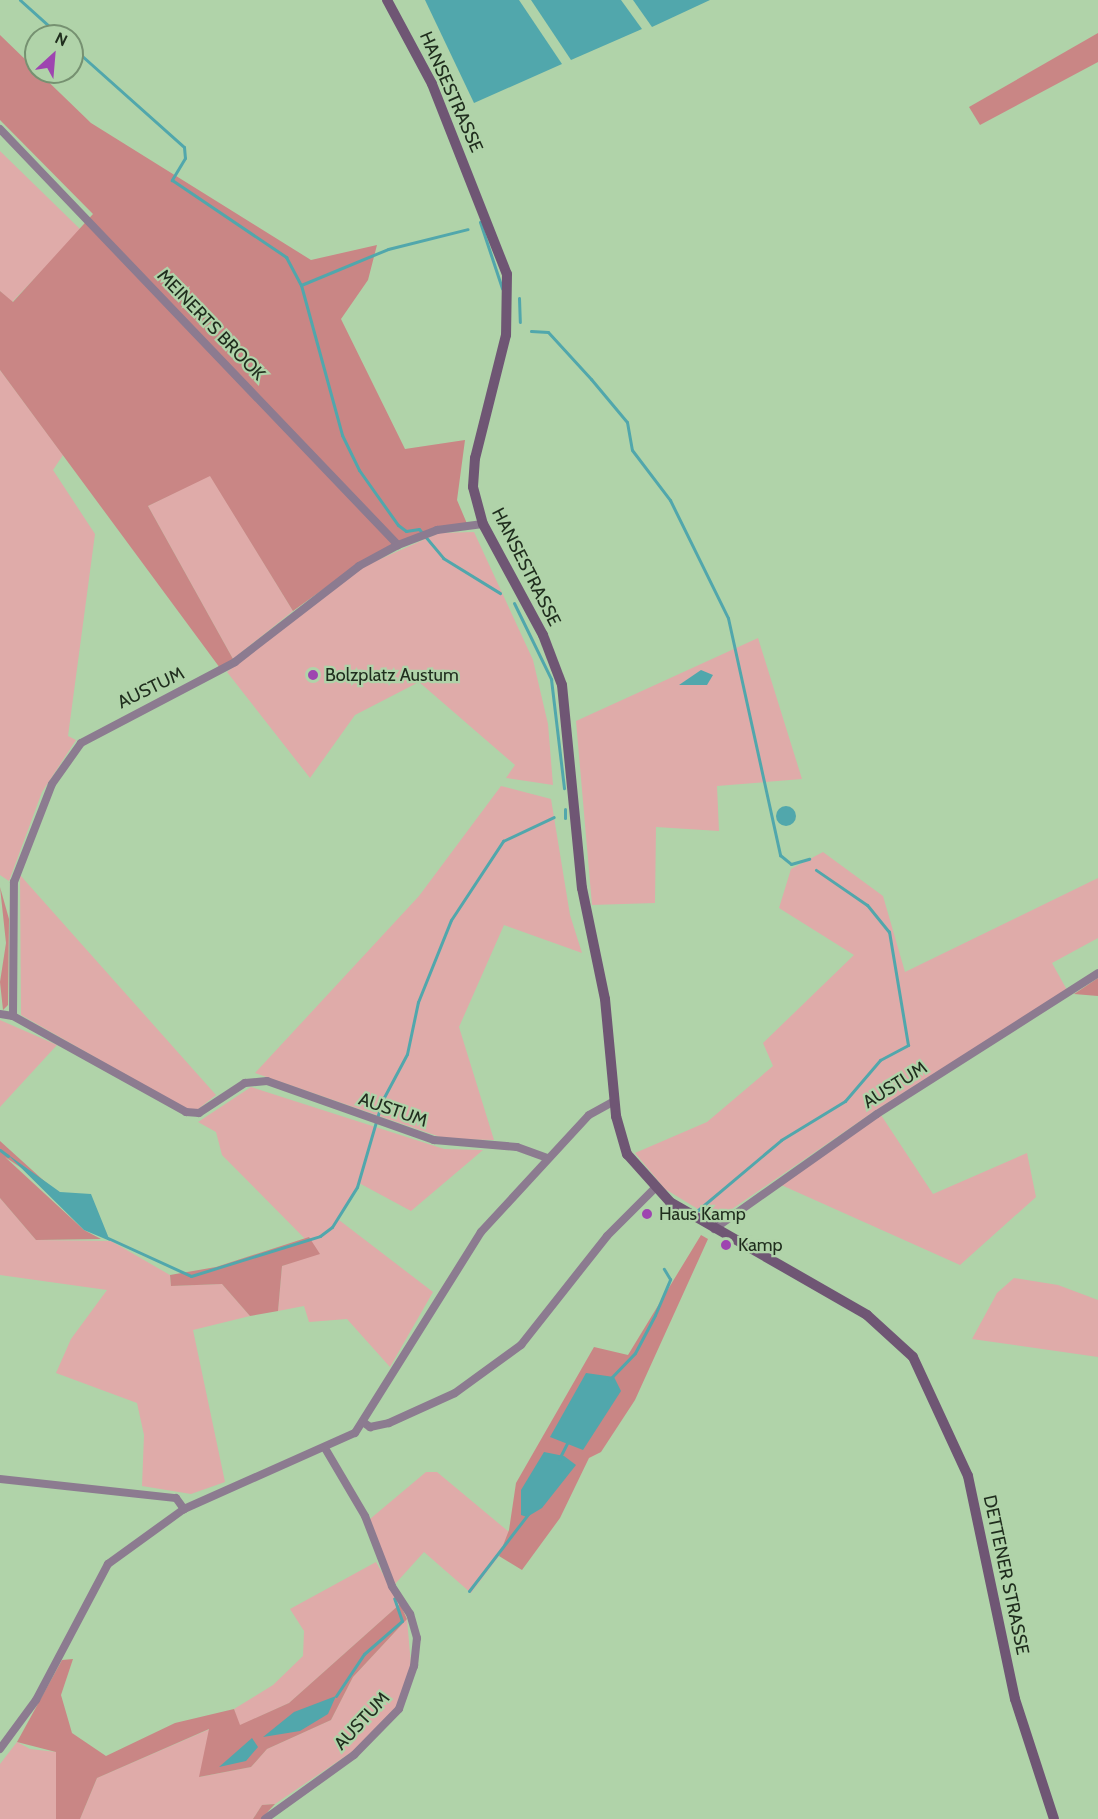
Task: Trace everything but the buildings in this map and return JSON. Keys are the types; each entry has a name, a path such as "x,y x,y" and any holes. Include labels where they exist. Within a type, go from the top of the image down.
{"street":[{"name":"HANSESTRASSE","path":"387,0 443,109 507,274 506,335 473,474 483,524 543,635 562,685 582,888 605,999 614,1101"},
{"name":"MEINERTS BROOK","path":"0,129 398,545"},
{"name":"AUSTUM","path":"13,1016 14,882 43,804 67,760 99,730 235,662 359,566 398,545 437,530 483,524"},
{"name":"AUSTUM","path":"714,1229 858,1126 1098,973"},
{"name":"AUSTUM","path":"0,1014 13,1016 186,1112 199,1113 245,1083 267,1081 434,1140 518,1147 548,1158"},
{"path":"0,1749 36,1700 108,1564 184,1509 325,1448 355,1432 481,1232 596,1108 614,1101"},
{"name":"DETTENER STRASSE","path":"614,1101 627,1154 654,1189 714,1229 884,1326 925,1377 982,1524 1015,1699 1054,1819"},
{"path":"363,1422 370,1426 389,1423 455,1393 521,1346 607,1236 654,1189"},
{"name":"AUSTUM","path":"265,1819 354,1755 399,1709 414,1666 417,1638 410,1614 392,1586 365,1516 325,1448"},
{"path":"0,1479 176,1498 184,1509"}],"shaded area":[{"path":"1098,33 1098,62 980,125 969,107"},
{"path":"0,35 24,58 24,84 51,84 91,123 311,260 377,245 368,280 341,319 405,449 465,440 457,500 468,526 436,528 358,564 293,611 210,476 148,506 233,659 220,668 0,370 0,291 13,302 93,214 0,120"},
{"path":"0,151 81,230 12,302 0,291"},
{"path":"0,370 63,455 53,470 95,534 68,736 76,740 42,792 9,881 0,875"},
{"path":"210,475 293,611 233,659 148,506"},
{"path":"474,532 533,660 548,724 553,785 506,778 515,765 419,682 355,715 310,778 227,672 360,568 439,533"},
{"path":"758,638 802,779 717,786 719,831 656,827 655,903 592,905 576,721"},
{"path":"501,786 551,799 570,915 582,953 504,925 459,1027 494,1140 446,1139 255,1073 419,896"},
{"path":"823,852 883,896 905,972 1098,878 1098,938 1052,963 1067,990 876,1110 716,1220 665,1189 635,1153 707,1122 773,1066 763,1043 854,955 779,908 791,869"},
{"path":"20,875 216,1095 197,1110 186,1109 21,1015"},
{"path":"0,887 9,919 8,1005 3,1010 0,982 6,943"},
{"path":"1098,978 1098,996 1074,994"},
{"path":"0,1020 57,1045 0,1107"},
{"path":"251,1087 444,1149 483,1150 411,1211 359,1183 339,1220 433,1292 390,1367 347,1319 309,1322 304,1306 278,1311 282,1266 319,1253 222,1155 216,1132 198,1122"},
{"path":"881,1115 933,1194 1027,1153 1036,1197 960,1265 779,1184"},
{"path":"0,1141 53,1189 5,1157 84,1230 101,1239 36,1240 0,1198"},
{"path":"0,1198 36,1240 111,1241 170,1275 171,1286 222,1284 250,1316 193,1330 225,1482 191,1494 142,1486 144,1435 137,1403 56,1373 71,1339 107,1290 0,1275"},
{"path":"701,1235 708,1239 635,1400 601,1452 589,1458 560,1518 522,1570 499,1556 509,1530 516,1483 594,1347 628,1355"},
{"path":"309,1237 320,1254 282,1266 278,1311 250,1316 222,1284 171,1286 170,1275 216,1267"},
{"path":"1014,1278 1058,1285 1098,1300 1098,1357 972,1339 997,1293"},
{"path":"426,1472 437,1472 509,1532 499,1556 471,1593 424,1552 395,1584 383,1556 370,1519"},
{"path":"376,1562 400,1604 289,1703 239,1726 234,1709 273,1685 303,1656 304,1631 290,1609"},
{"path":"400,1604 407,1619 353,1677 331,1720 267,1749 251,1767 199,1777 209,1729 97,1778 80,1819 56,1819 56,1752 17,1742 62,1660 73,1659 61,1695 72,1733 106,1756 175,1723 234,1709 240,1725 289,1703"},
{"path":"407,1619 411,1665 396,1707 353,1751 275,1804 262,1805 253,1819 80,1819 97,1778 210,1729 200,1777 251,1767 267,1749 331,1720 353,1677"},
{"path":"17,1742 30,1749 56,1752 56,1819 0,1819 0,1764"},
{"path":"275,1804 261,1819 253,1819 262,1805"}],"water":[{"path":"425,0 519,0 562,64 474,103"},
{"path":"531,0 621,0 642,29 571,60"},
{"path":"633,0 710,0 652,27"},
{"path":"701,670 713,675 707,685 679,685"},
{"path":"782,806 790,806 796,812 796,820 790,826 782,826 776,820 776,812"},
{"path":"7,1154 60,1192 91,1194 110,1241 84,1230"},
{"path":"586,1373 614,1377 621,1391 583,1450 550,1437"},
{"path":"544,1452 564,1456 576,1465 542,1508 527,1517 521,1515 521,1490"},
{"path":"336,1696 328,1714 300,1731 263,1737 294,1712"},
{"path":"252,1738 258,1747 246,1761 219,1767"}],"waterway":[{"path":"20,0 47,24"},
{"path":"84,58 184,147 185,158 172,180 286,257 301,285 342,435 359,470 398,525 406,531 419,529 443,558 500,593"},
{"path":"480,222 502,288"},
{"path":"301,285 388,249 468,229"},
{"path":"519,298 520,322"},
{"path":"531,331 548,332 627,422 632,450 670,500 728,618 780,855 791,864 809,859"},
{"path":"514,603 551,679 564,788"},
{"path":"565,809 565,818"},
{"path":"108,1238 191,1276 320,1236 332,1227 357,1187 382,1101 407,1054 418,1002 451,920 503,841 554,817"},
{"path":"698,1210 781,1140 845,1101 880,1060 908,1045 889,932 867,905 816,870"},
{"path":"0,1150 8,1156"},
{"path":"609,1380 635,1353 655,1315 670,1279 664,1269"},
{"path":"559,1459 568,1441"},
{"path":"469,1591 528,1514"},
{"path":"336,1696 364,1654 402,1621 394,1598"}],"place":[{"name":"Bolzplatz Austum","path":"313,675"},
{"name":"Haus Kamp","path":"647,1214"},
{"name":"Kamp","path":"726,1245"}]}
